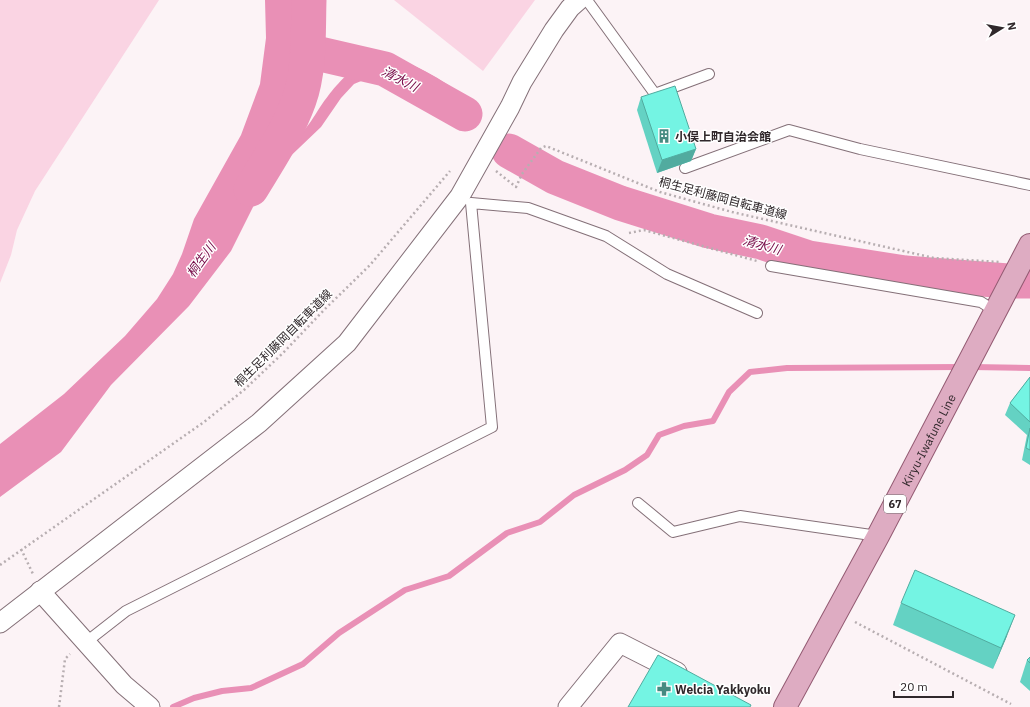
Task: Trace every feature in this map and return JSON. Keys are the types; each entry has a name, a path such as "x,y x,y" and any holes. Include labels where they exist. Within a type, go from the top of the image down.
{"main road":[{"name":"67","path":"998,305 1025,254"},
{"name":"Kiryu-Iwafune Line","path":"785,707 878,536 998,305"}],"street":[{"path":"0,623 259,423 347,343 465,200 522,82 554,30 570,8 579,0"},
{"path":"40,591 84,643 124,685 150,707"},
{"path":"568,707 620,643 695,680"}],"lane":[{"path":"585,0 590,3 655,94 709,74"},
{"path":"685,168 789,130 860,149 1030,185"},
{"path":"84,643 126,611 492,427 465,200 528,208 606,236 667,274 757,313"},
{"path":"771,266 998,305"},
{"path":"638,503 673,532 740,516 878,536"}],"path":[{"name":"桐生足利藤岡自転車道線","path":"490,176 494,170 516,187 522,174 541,148 546,146 660,192 732,212 934,258 1025,254"},
{"name":"桐生足利藤岡自転車道線","path":"0,565 198,427 244,390 283,354 324,310 370,265 452,169"},
{"path":"612,240 631,232 644,230 771,266"},
{"path":"21,549 40,591"},
{"path":"837,612 1011,704"},
{"path":"59,707 65,659 84,643"}],"shaded area":[{"path":"0,0 159,0 35,191 17,230 11,255 0,283"},
{"path":"394,0 535,0 483,71"}],"water":[{"path":"265,0 305,0 304,24 293,83 266,150 279,147 297,138 307,127 324,101 341,81 357,67 369,61 382,59 396,60 410,64 438,78 473,103 458,123 414,90 387,76 373,76 354,84 341,98 321,127 277,169 259,195 231,251 189,306 111,385 61,452 0,497 0,444 64,394 125,336 157,299 173,274 182,254 194,219 241,135 260,84 266,38"}],"building":[{"name":"小俣上町自治会館","path":"675,86 696,149 662,160 641,97"},
{"path":"1030,377 1030,422 1010,403"},
{"path":"1030,428 1030,450 1026,448"},
{"path":"915,570 1015,615 1001,648 901,603"},
{"path":"658,655 751,705 750,707 628,707"}],"waterway":[{"name":"桐生川","path":"251,189 283,134 294,112 303,88 307,63 309,0"},
{"name":"清水川","path":"307,51 385,69 465,114"},
{"name":"清水川","path":"509,151 555,177 620,203 709,231 761,242 809,258 905,273 1008,281 1030,281"},
{"path":"173,707 194,698 222,691 251,688 303,664 339,633 405,590 449,576 507,533 540,522 574,495 625,470 647,455 659,435 684,426 713,421 729,392 750,372 787,368 962,367"},
{"path":"972,367 1030,368"}],"place":[{"name":"小俣上町自治会館","path":"664,136"},
{"name":"Welcia Yakkyoku","path":"664,689"}]}
